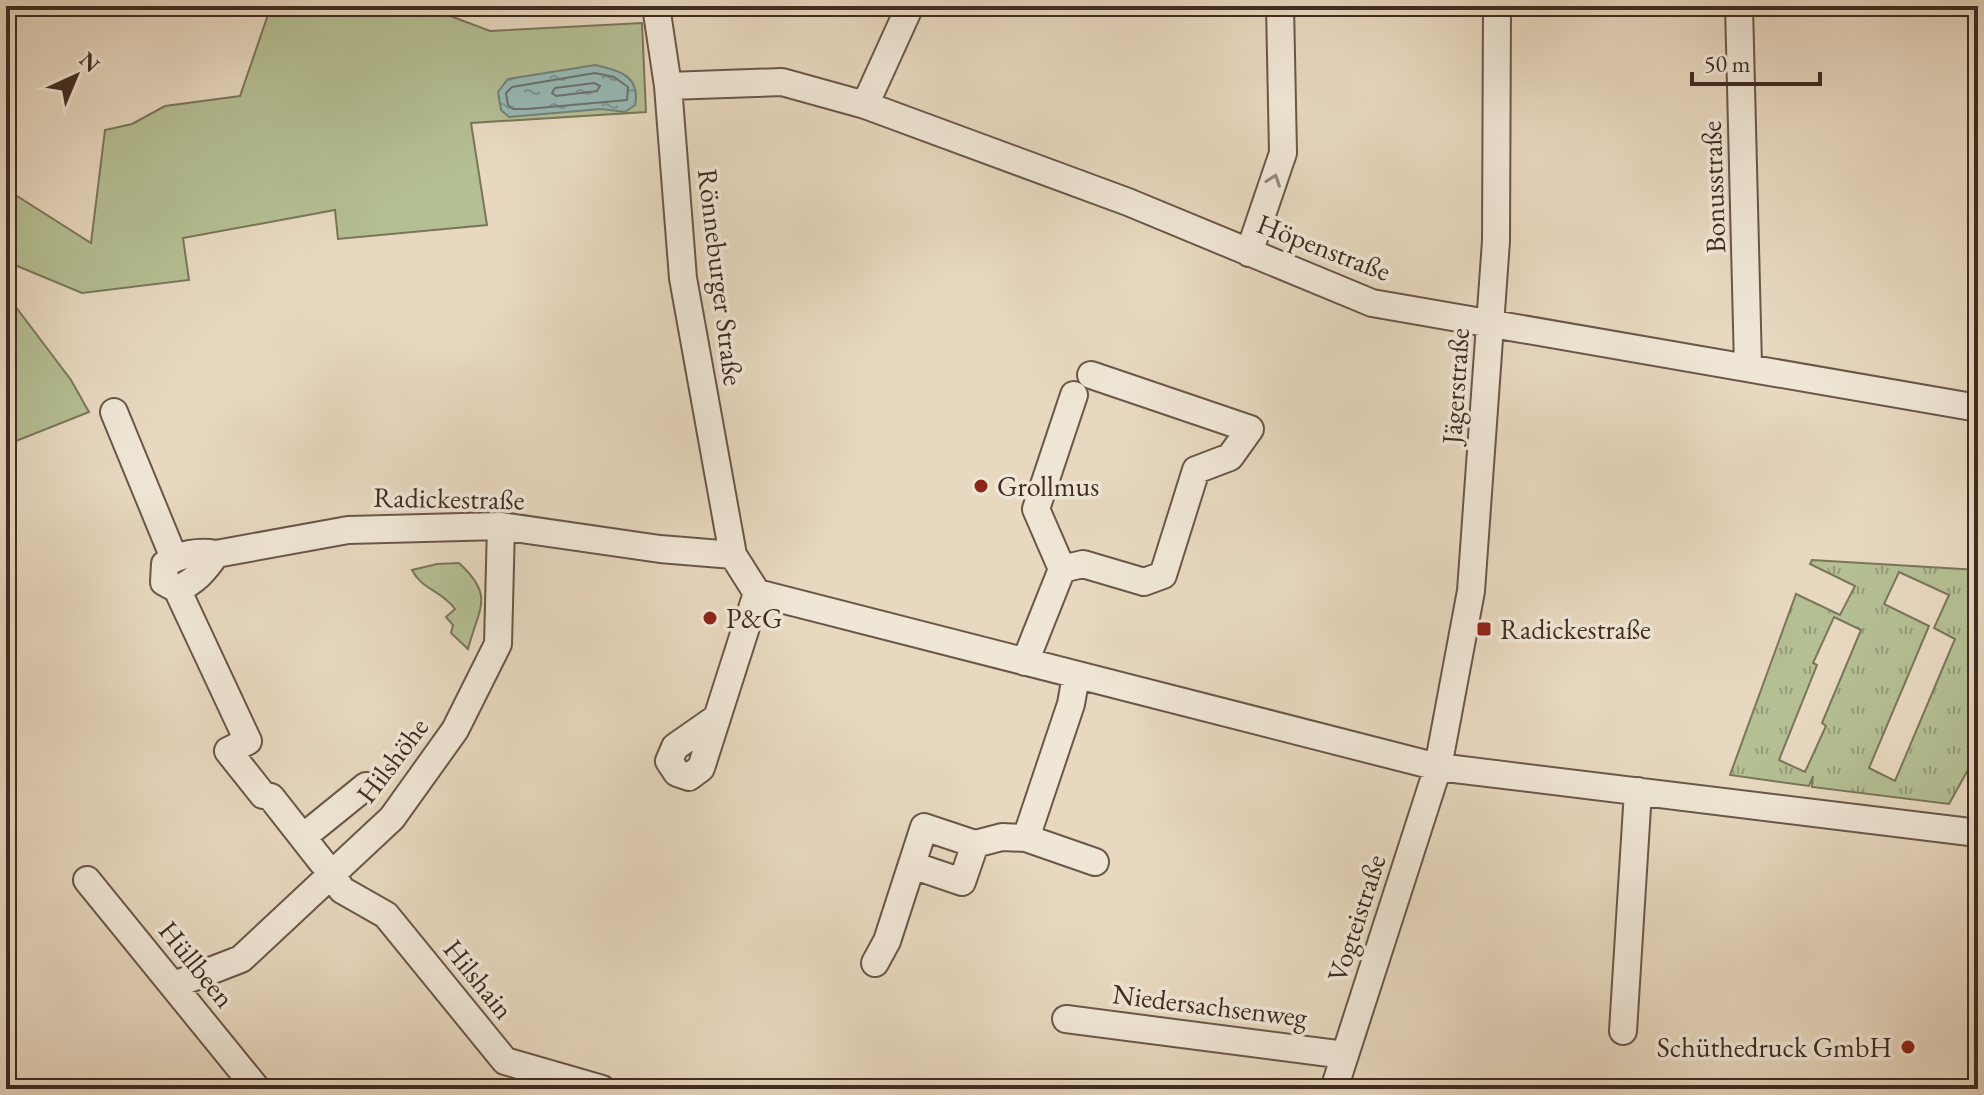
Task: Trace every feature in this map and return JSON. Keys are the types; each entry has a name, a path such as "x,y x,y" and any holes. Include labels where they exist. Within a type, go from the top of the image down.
{"street":[{"name":"Rönneburger Straße","path":"656,6 668,86 683,278 733,555"},
{"path":"865,105 910,6"},
{"path":"1249,253 1283,153 1280,6"},
{"name":"Jägerstraße","path":"1438,767 1475,562 1499,167 1497,6"},
{"name":"Bonusstraße","path":"1739,6 1748,366"},
{"name":"Höpenstraße","path":"668,86 782,82 865,105 1128,202 1372,303 1978,408"},
{"path":"1025,662 1062,569 1036,509 1082,385 1250,429 1230,457 1196,470 1163,575 1144,582 1083,564 1062,569"},
{"path":"114,412 174,558 165,564 162,573 164,582 177,589 248,741 228,751 327,868"},
{"name":"Radickestraße","path":"174,558 216,554 348,530 501,526 660,549 733,555"},
{"name":"Hilshöhe","path":"174,985 241,959 327,868 392,818 455,730 498,644 501,526"},
{"path":"177,589 196,579 216,554"},
{"path":"733,555 757,593 1438,767 1978,833"},
{"path":"715,719 757,593"},
{"path":"1026,838 1071,704 1076,676"},
{"name":"Vogteistraße","path":"1334,1089 1438,767"},
{"path":"303,837 366,786"},
{"path":"1623,1031 1638,791"},
{"path":"875,963 887,941 924,827 975,844 1002,837 1026,838 1095,862"},
{"path":"912,865 962,882 975,844"},
{"name":"Hilshain","path":"327,868 342,890 386,915 505,1061 602,1089"},
{"name":"Hüllbeen","path":"87,880 257,1089"},
{"name":"Niedersachsenweg","path":"1066,1019 1345,1055"}],"green space":[{"path":"271,6 424,6 490,31 642,23 646,112 471,123 487,225 338,239 335,210 183,238 189,280 82,293 10,263 6,266 6,189 91,243 105,130 132,124 165,106 240,96"},
{"path":"6,294 71,380 89,412 6,445"},
{"path":"1812,560 1978,570 1978,752 1949,804 1812,787 1813,776 1809,786 1730,775 1796,594 1840,615 1855,586 1810,564","holes":["1899,572 1949,595 1934,628 1955,639 1895,781 1869,768 1929,626 1884,604","1834,617 1861,630 1822,723 1826,726 1805,772 1779,760 1817,665 1813,663"]},
{"path":"459,563 470,574 481,594 468,649 451,633 453,625 446,617 455,609 421,582 412,570"}],"water":[{"path":"595,65 620,72 632,81 635,105 625,112 601,109 509,117 501,110 498,92 508,79"}],"place":[{"name":"Grollmus","path":"981,486"},
{"name":"P&G","path":"710,618"},
{"name":"Radickestraße","path":"1484,629"},
{"name":"Schüthedruck GmbH","path":"1908,1047"}]}
